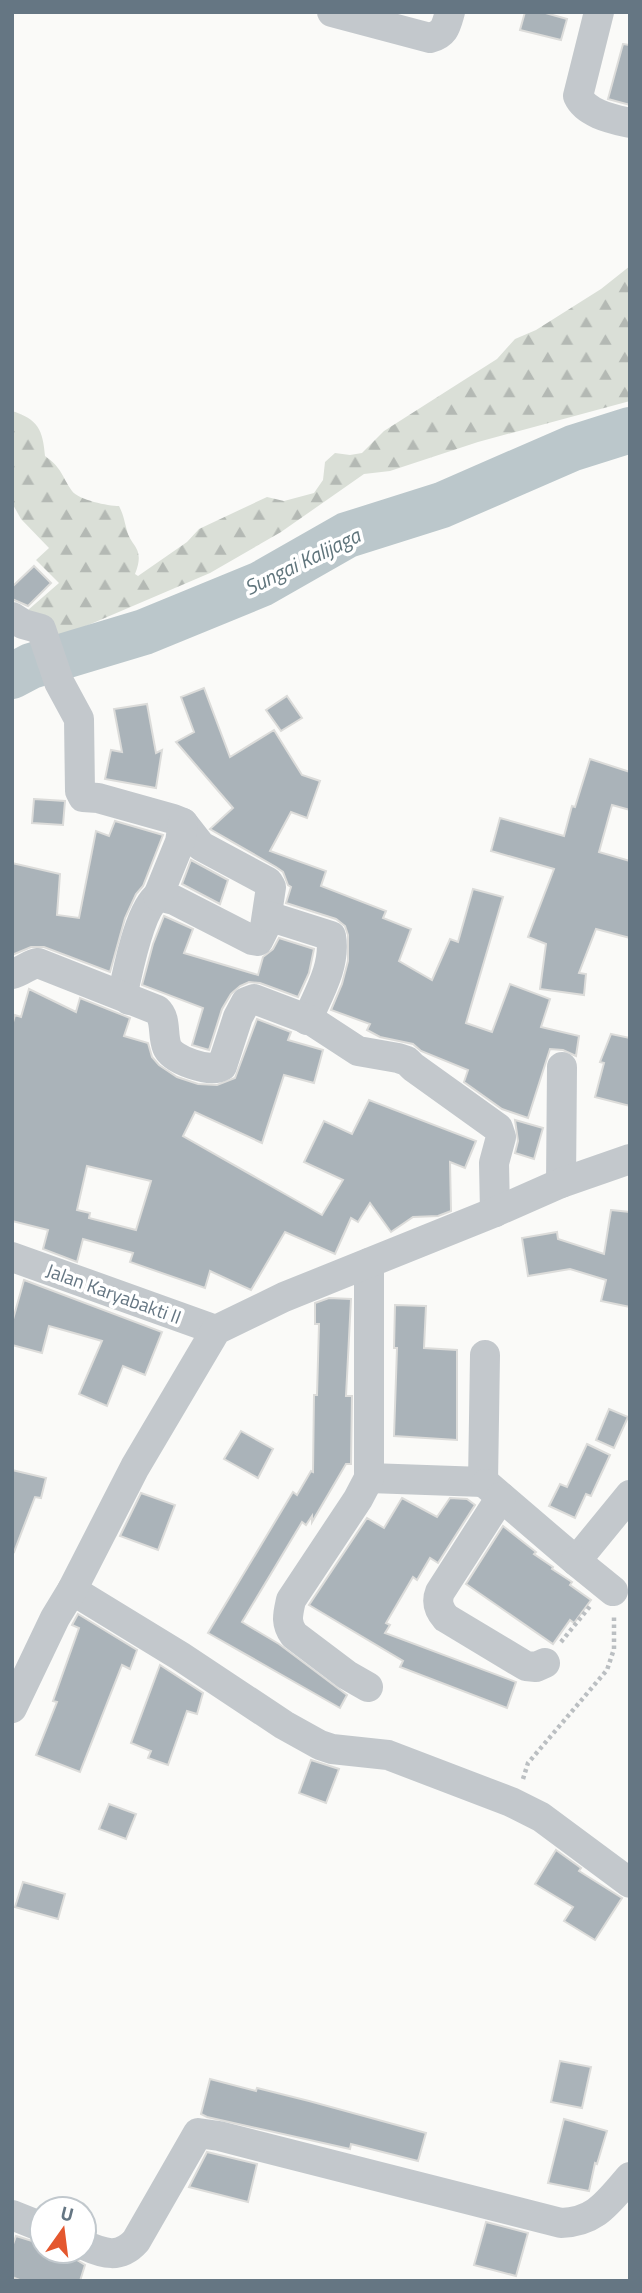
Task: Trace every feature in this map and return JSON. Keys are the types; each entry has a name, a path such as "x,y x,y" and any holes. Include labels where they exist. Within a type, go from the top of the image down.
{"street":[{"path":"332,12 430,38 439,36 445,30 450,12"},
{"path":"599,12 578,96 584,105 602,116 630,123"},
{"path":"12,617 23,624 40,628 71,706 79,719 80,791 83,797 98,798 183,823 201,846 268,882 271,887 268,916 258,940 252,940 174,900 158,896"},
{"path":"129,1000 124,995 125,982 149,905 158,896 180,842 183,823"},
{"path":"268,916 331,936 333,951 328,972 307,1020"},
{"path":"12,974 38,963 158,1010 162,1014 169,1052 193,1065 211,1070 222,1066 238,1017 250,999 307,1020 358,1051 407,1061 498,1128 501,1138 494,1163 495,1212"},
{"path":"561,1183 562,1067"},
{"path":"15,1695 135,1467 216,1330 284,1297 561,1183 630,1159"},
{"name":"Jalan Karyabakti II","path":"12,1257 216,1330"},
{"path":"368,1687 347,1675 294,1635 288,1627 287,1616 291,1600 369,1478 369,1263"},
{"path":"485,1355 492,1489 439,1592 438,1605 446,1618 526,1666 536,1667 545,1663"},
{"path":"369,1478 492,1489 610,1588"},
{"path":"576,1560 630,1495"},
{"path":"72,1590 180,1656 284,1725 320,1745 332,1749 388,1755 511,1802 541,1817 630,1883"},
{"path":"98,2249 109,2253 128,2250 136,2241 198,2133 219,2136 561,2223 577,2223 602,2209 630,2177"}],"path":[{"path":"545,1663 610,1588"},
{"path":"511,1802 522,1783 528,1763 607,1670 614,1650"}],"green space":[{"path":"630,266 630,401 478,442 390,471 364,474 281,532 210,573 51,641 20,617 59,583 36,560 49,548 21,519 12,503 12,411 28,418 38,427 45,456 58,468 72,491 94,502 119,506 128,534 138,552 135,574 138,576 187,542 199,529 267,497 284,501 314,493 323,480 325,462 335,453 362,453 384,431 497,359 515,339 536,330 601,289"}],"building":[{"path":"525,12 542,12 567,19 561,40 520,30"},
{"path":"623,44 630,45 630,105 608,99"},
{"path":"34,566 51,583 28,606 12,599 12,587"},
{"path":"204,688 230,757 274,730 302,775 320,781 307,818 291,812 270,851 326,871 321,886 386,911 383,918 411,929 399,961 432,980 450,939 458,942 473,889 503,897 466,1023 492,1032 510,984 550,999 541,1027 579,1036 576,1056 563,1050 550,1049 528,1118 502,1109 464,1082 468,1070 421,1051 413,1044 380,1037 367,1030 370,1024 331,1010 348,961 348,935 345,926 336,919 286,903 291,887 283,872 210,829 233,808 176,742 194,732 181,697"},
{"path":"287,696 302,718 281,731 266,710"},
{"path":"147,704 156,753 162,750 156,788 105,779 111,750 122,752 114,709"},
{"path":"590,759 630,772 630,810 612,805 599,852 630,861 630,938 596,929 579,973 586,974 584,995 540,989 546,944 528,937 554,869 491,851 500,818 564,836"},
{"path":"34,799 65,801 63,825 32,823"},
{"path":"115,821 163,835 143,886 136,894 125,918 110,972 44,947 31,947 12,955 12,863 60,874 57,915 79,918 96,831 109,836"},
{"path":"191,860 228,880 220,904 182,884"},
{"path":"164,916 193,929 184,953 258,975 263,957 273,949 279,938 314,949 309,973 298,997 260,983 249,982 240,986 231,994 222,1009 209,1050 192,1045 203,1008 142,985"},
{"path":"29,989 76,1012 80,998 130,1018 124,1036 148,1043 152,1057 159,1065 177,1077 198,1084 217,1085 235,1078 257,1019 291,1032 288,1040 323,1050 314,1083 284,1075 262,1143 195,1112 183,1136 322,1215 343,1180 304,1162 324,1121 352,1134 369,1100 476,1141 465,1168 450,1162 451,1211 438,1216 413,1217 391,1232 370,1203 358,1222 351,1218 335,1254 285,1232 251,1290 210,1271 205,1288 130,1262 133,1253 83,1239 77,1262 43,1249 48,1230 12,1221 12,1026 15,1015 21,1017","holes":["87,1166 151,1181 136,1230 89,1218 90,1213 77,1210"]},
{"path":"611,1034 630,1038 630,1106 595,1097 604,1063 600,1062"},
{"path":"515,1120 543,1128 534,1159 515,1153 518,1141"},
{"path":"611,1210 630,1212 630,1307 601,1301 606,1280 570,1269 528,1276 522,1238 557,1232 558,1239 604,1254"},
{"path":"24,1280 162,1332 145,1375 123,1366 107,1406 79,1394 102,1341 49,1326 42,1353 12,1345 12,1323"},
{"path":"329,1298 351,1299 346,1396 352,1396 351,1464 346,1464 312,1522 312,1516 306,1525 302,1522 242,1622 279,1644 347,1695 340,1708 208,1633 293,1492 297,1495 311,1471 313,1472 314,1395 317,1395 319,1324 315,1324 315,1303"},
{"path":"395,1305 426,1306 424,1348 457,1350 457,1440 394,1436 397,1348 394,1348"},
{"path":"609,1409 628,1417 614,1448 596,1440"},
{"path":"241,1431 273,1449 258,1478 224,1459"},
{"path":"587,1444 610,1455 591,1496 586,1494 575,1518 549,1506 560,1484 567,1487"},
{"path":"12,1470 46,1478 41,1498 35,1497 14,1552 12,1551"},
{"path":"141,1493 175,1505 158,1550 120,1536"},
{"path":"402,1498 437,1517 450,1498 467,1499 475,1505 438,1563 430,1558 417,1580 413,1577 386,1623 390,1625 385,1633 516,1682 507,1708 400,1667 403,1661 309,1605 367,1518 384,1528"},
{"path":"503,1526 591,1600 574,1623 570,1620 553,1644 466,1584"},
{"path":"78,1614 137,1650 130,1669 122,1665 80,1772 36,1755 57,1702 53,1701 79,1628 72,1625"},
{"path":"160,1665 203,1693 197,1714 187,1711 168,1765 148,1758 151,1751 131,1743"},
{"path":"311,1760 339,1769 326,1803 299,1793"},
{"path":"109,1804 136,1814 126,1839 99,1829"},
{"path":"556,1850 581,1868 579,1871 622,1898 595,1940 564,1921 573,1907 535,1884"},
{"path":"23,1882 65,1894 58,1919 15,1907"},
{"path":"560,2061 591,2067 582,2108 551,2102"},
{"path":"210,2079 309,2101 426,2133 418,2161 351,2144 350,2149 207,2117 201,2114"},
{"path":"564,2119 607,2131 597,2164 595,2163 589,2191 548,2183"},
{"path":"207,2152 257,2164 248,2202 189,2187"},
{"path":"486,2222 528,2233 516,2276 474,2265"},
{"path":"16,2236 28,2240 28,2265 85,2265 80,2281 22,2281 12,2277 12,2247"}],"waterway":[{"name":"Sungai Kalijaga","path":"12,676 31,666 144,632 261,584 347,535 442,505 573,448 630,430"}]}
